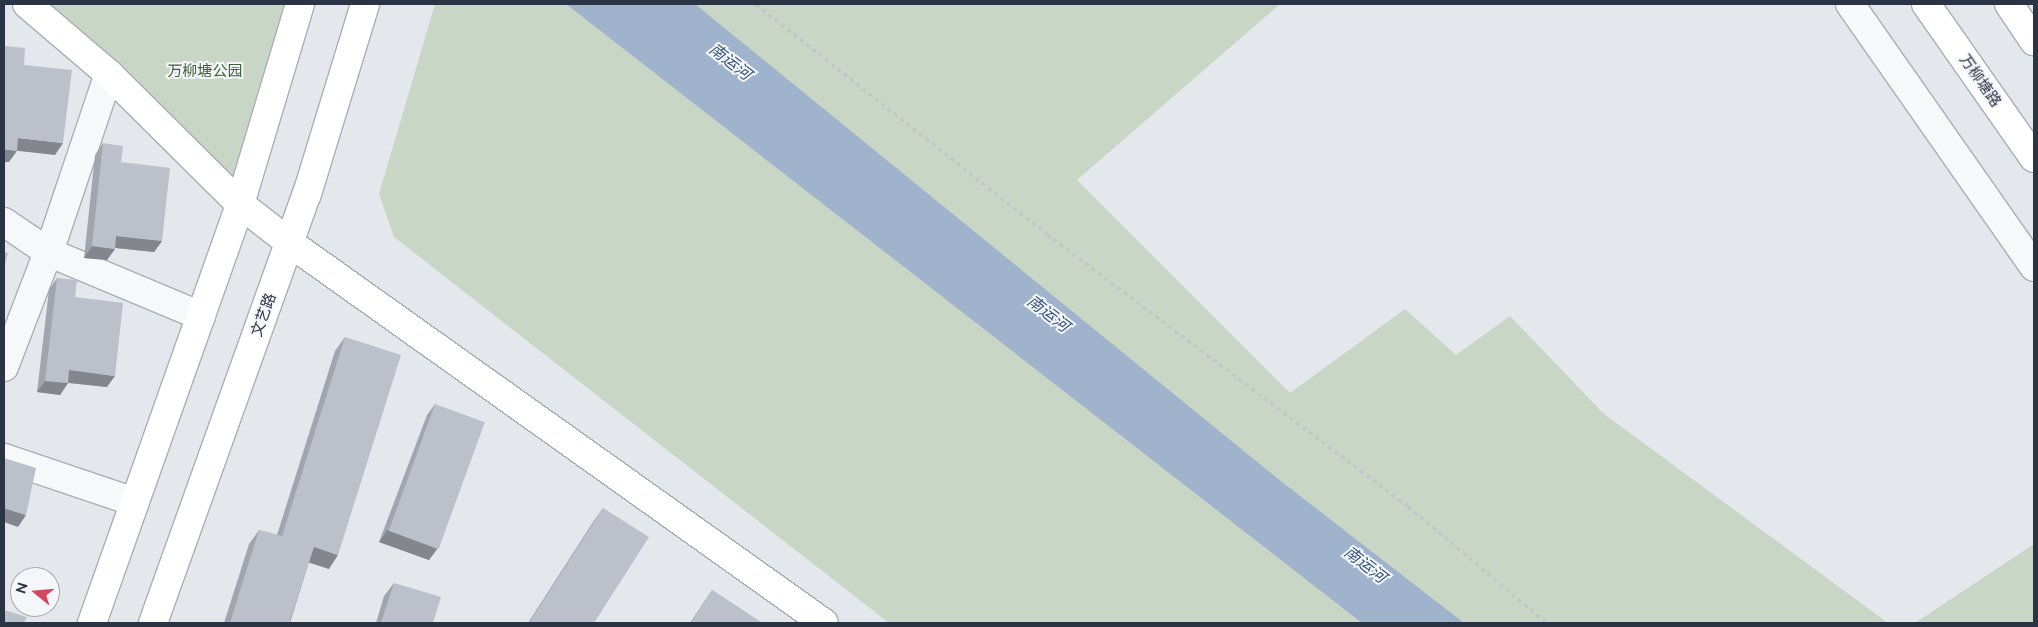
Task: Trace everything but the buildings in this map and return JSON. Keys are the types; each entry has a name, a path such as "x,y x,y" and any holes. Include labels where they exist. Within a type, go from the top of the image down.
{"main road":[{"path":"27,4 109,74 240,204 290,243 824,623"},
{"path":"92,623 240,204 300,4"},
{"name":"文艺路","path":"153,623 290,243 365,4"},
{"name":"万柳塘路","path":"1926,4 2034,158"},
{"path":"2009,4 2034,41"}],"street":[{"path":"1850,4 2034,267"},
{"path":"4,367 48,252 109,74"},
{"path":"4,222 48,252 201,316"},
{"path":"4,458 135,502"}],"path":[{"path":"756,4 1047,234 1408,506 1547,623"}],"green space":[{"name":"万柳塘公园","path":"39,4 295,4 240,204"},
{"path":"435,4 1280,4 1077,180 1290,393 1405,309 1456,355 1510,316 1604,414 1888,623 889,623 394,237 379,194"},
{"path":"2034,544 2034,623 1915,623"}],"water":[{"name":"南运河","path":"566,4 695,4 1277,478 1464,623 1362,623"}]}
